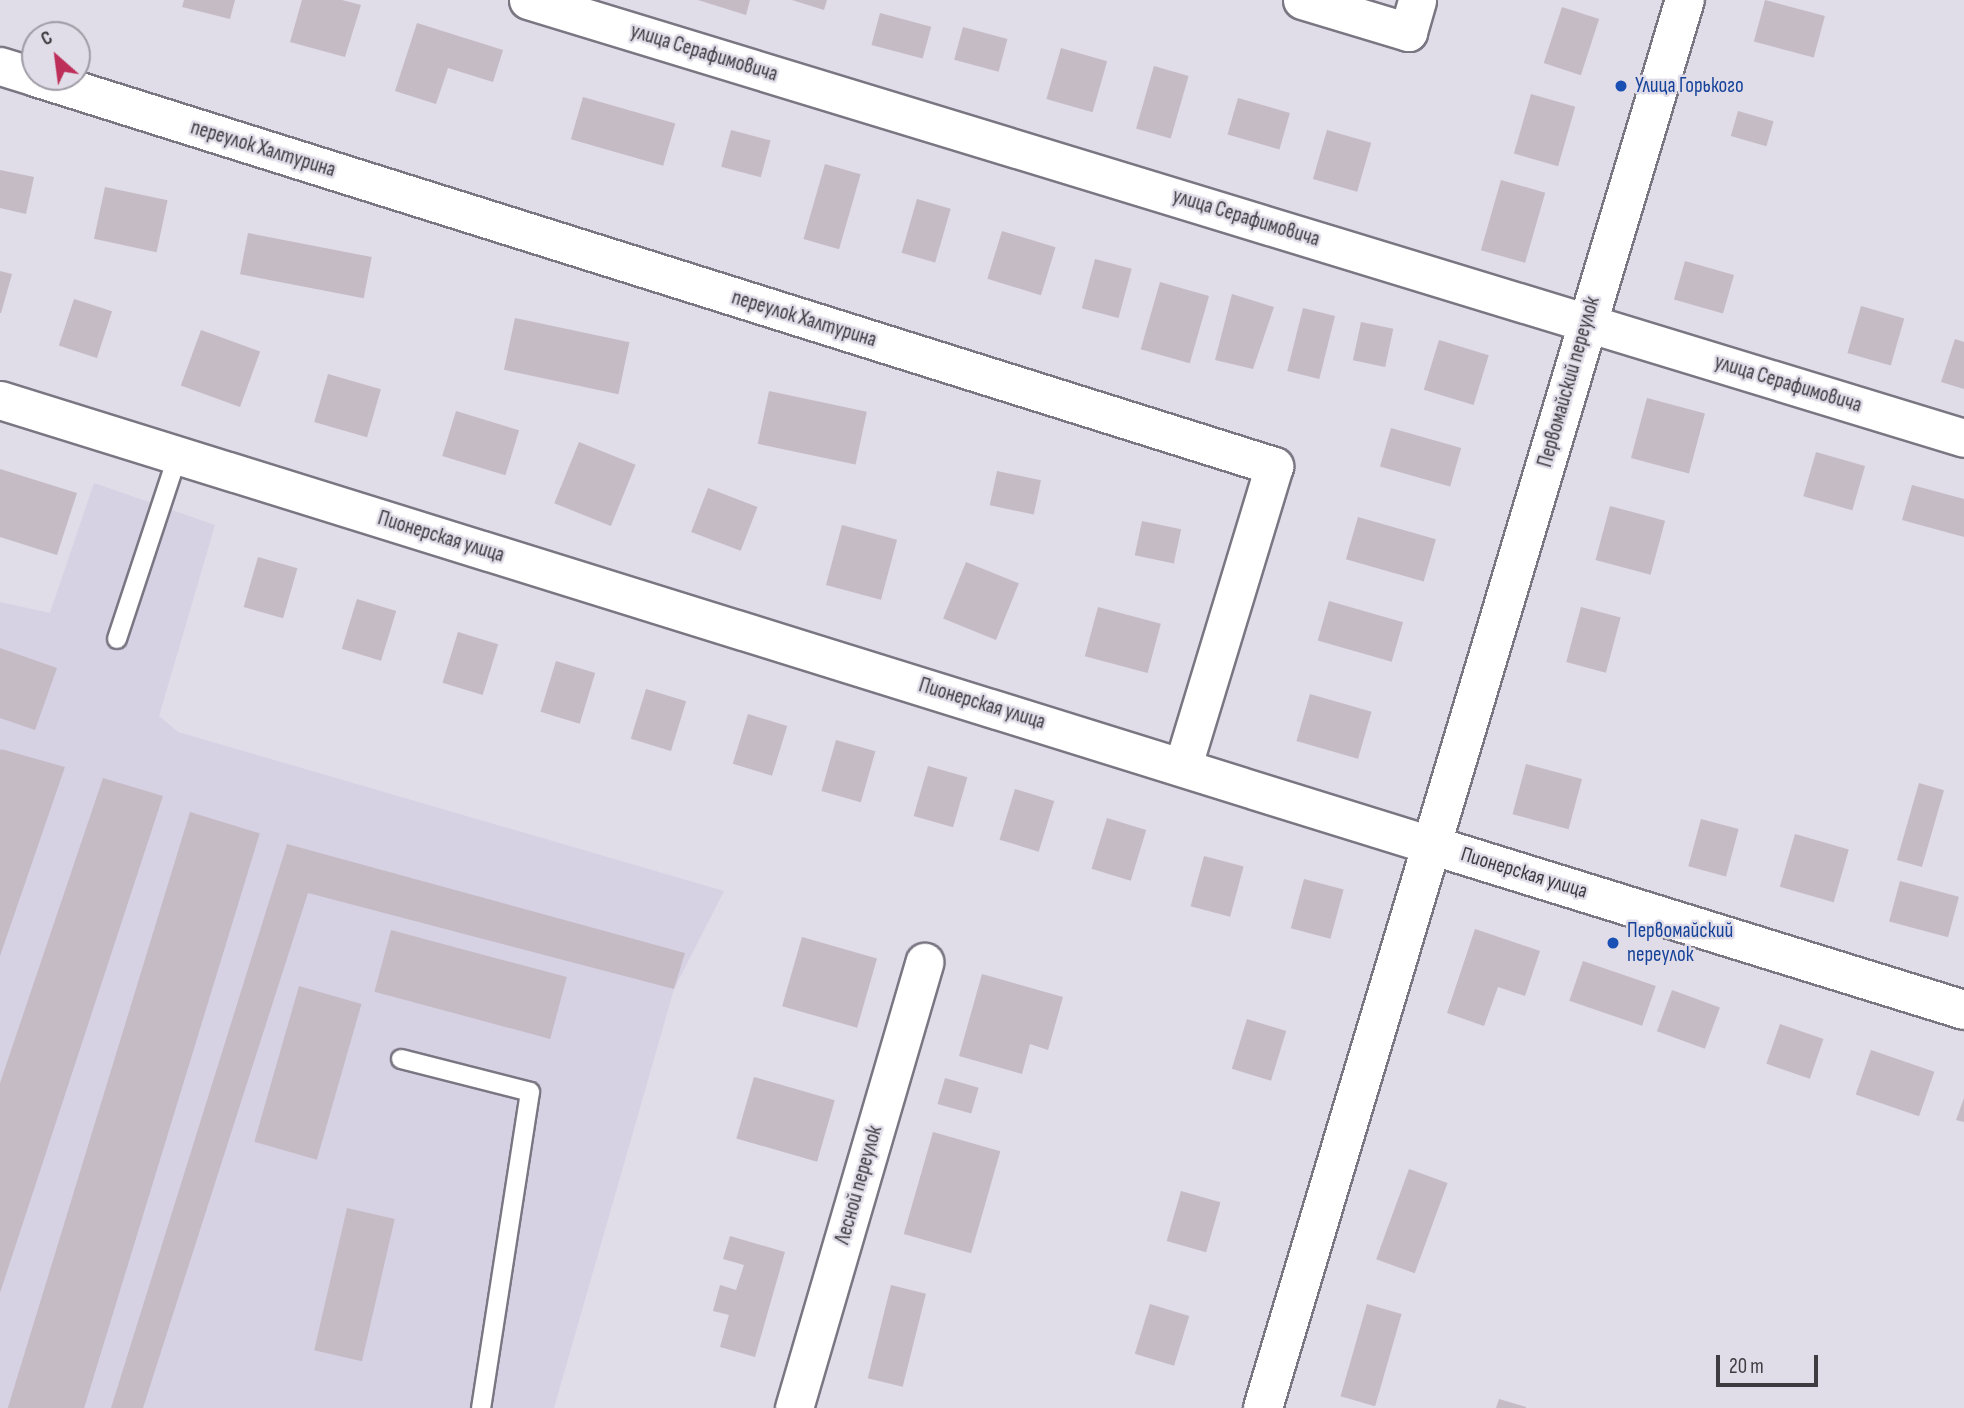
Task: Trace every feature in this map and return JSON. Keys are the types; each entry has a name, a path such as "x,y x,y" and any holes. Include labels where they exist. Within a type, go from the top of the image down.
{"street":[{"name":"улица Серафимовича","path":"527,0 1964,438"},
{"path":"1303,0 1408,32 1418,0"},
{"name":"Первомайский переулок","path":"1263,1408 1434,846 1586,321 1685,0"},
{"name":"переулок Халтурина","path":"0,66 21,73"},
{"name":"переулок Халтурина","path":"80,91 1274,466 1183,766"},
{"name":"Пионерская улица","path":"0,401 1964,1010"},
{"name":"Лесной переулок","path":"794,1408 924,962"}],"lane":[{"path":"117,639 178,455"},
{"path":"401,1059 530,1092 481,1408"}],"shaded area":[{"path":"94,483 215,525 159,716 178,732 724,891 674,989 554,1408 0,1408 0,602 50,613"}],"building":[{"path":"184,0 235,0 230,19 182,7"},
{"path":"302,0 342,0 361,5 345,57 290,42"},
{"path":"698,0 750,0 746,15"},
{"path":"792,0 827,0 824,10"},
{"path":"1765,0 1825,16 1814,58 1754,42"},
{"path":"1562,7 1599,19 1581,75 1544,63"},
{"path":"880,13 931,27 923,59 871,45"},
{"path":"417,23 503,50 493,82 448,68 436,104 395,91"},
{"path":"963,27 1007,39 999,72 954,60"},
{"path":"1061,48 1107,61 1093,112 1046,99"},
{"path":"1154,66 1189,76 1171,138 1136,128"},
{"path":"1531,94 1575,107 1558,166 1514,154"},
{"path":"583,97 675,123 663,166 571,139"},
{"path":"1238,98 1290,113 1279,149 1228,135"},
{"path":"1738,111 1774,121 1766,146 1731,136"},
{"path":"731,130 771,141 761,177 721,167"},
{"path":"1327,130 1371,143 1357,192 1313,179"},
{"path":"825,164 861,174 839,249 804,239"},
{"path":"0,170 34,177 26,214 0,208"},
{"path":"1501,180 1545,193 1525,263 1481,250"},
{"path":"105,187 168,200 157,252 94,239"},
{"path":"917,199 951,209 935,262 902,253"},
{"path":"1002,231 1056,247 1041,295 987,279"},
{"path":"248,233 372,257 364,298 240,274"},
{"path":"1095,259 1132,269 1119,318 1082,308"},
{"path":"1685,261 1734,275 1723,314 1674,299"},
{"path":"0,271 12,274 1,313 0,313"},
{"path":"1160,282 1209,296 1190,363 1141,349"},
{"path":"1232,294 1274,307 1253,369 1215,360"},
{"path":"74,299 112,311 97,358 59,346"},
{"path":"1861,306 1904,318 1891,366 1847,353"},
{"path":"1303,308 1335,316 1319,379 1287,371"},
{"path":"515,318 629,342 618,394 504,370"},
{"path":"1361,322 1393,329 1385,367 1353,360"},
{"path":"201,330 260,352 240,407 181,385"},
{"path":"1955,339 1964,342 1964,389 1941,382"},
{"path":"1439,340 1489,355 1474,405 1424,390"},
{"path":"328,374 381,389 367,437 314,422"},
{"path":"769,391 867,412 856,465 758,444"},
{"path":"1647,398 1705,414 1689,473 1631,458"},
{"path":"456,411 519,430 505,475 442,456"},
{"path":"1391,428 1461,448 1450,487 1380,466"},
{"path":"579,442 636,465 611,526 554,503"},
{"path":"1816,452 1865,466 1852,510 1803,496"},
{"path":"0,469 77,493 57,555 0,537"},
{"path":"997,471 1041,480 1034,515 990,505"},
{"path":"1912,485 1964,499 1964,537 1902,520"},
{"path":"708,488 757,507 741,551 691,532"},
{"path":"1610,506 1665,521 1651,575 1596,560"},
{"path":"1358,517 1436,539 1424,582 1346,559"},
{"path":"1142,521 1181,529 1174,564 1135,555"},
{"path":"842,525 897,540 881,600 826,585"},
{"path":"258,557 297,568 283,618 244,607"},
{"path":"966,562 1019,583 996,640 943,619"},
{"path":"357,599 396,611 381,661 342,649"},
{"path":"1329,601 1403,622 1392,662 1318,640"},
{"path":"1098,607 1161,624 1148,673 1085,656"},
{"path":"1581,607 1621,618 1606,673 1566,662"},
{"path":"458,632 498,644 483,695 443,683"},
{"path":"0,648 57,668 35,730 0,718"},
{"path":"556,661 595,673 580,724 541,712"},
{"path":"646,689 686,701 671,751 631,739"},
{"path":"1310,694 1372,712 1358,759 1296,741"},
{"path":"748,714 787,726 772,776 733,764"},
{"path":"836,740 875,751 861,802 821,791"},
{"path":"1,749 65,767 0,956 0,751"},
{"path":"1526,764 1582,779 1569,829 1513,814"},
{"path":"928,766 967,777 953,827 914,816"},
{"path":"103,778 163,796 0,1293 0,1083"},
{"path":"1919,783 1944,790 1922,867 1897,860"},
{"path":"1015,789 1054,801 1039,852 1000,840"},
{"path":"190,812 260,833 84,1408 8,1408"},
{"path":"1107,818 1146,830 1131,881 1092,869"},
{"path":"1701,819 1739,829 1726,876 1688,866"},
{"path":"1795,834 1849,849 1834,902 1780,887"},
{"path":"287,844 685,953 674,989 308,893 143,1408 111,1408"},
{"path":"1204,856 1244,867 1230,917 1191,906"},
{"path":"1304,879 1344,890 1330,939 1291,928"},
{"path":"1900,881 1959,897 1948,937 1889,922"},
{"path":"1475,929 1540,951 1525,996 1498,987 1484,1026 1447,1013"},
{"path":"391,930 567,977 550,1039 374,992"},
{"path":"802,937 877,958 857,1028 782,1006"},
{"path":"1583,961 1656,986 1642,1026 1569,1001"},
{"path":"982,974 1063,997 1048,1050 1030,1044 1022,1074 959,1056"},
{"path":"299,986 361,1004 317,1160 254,1142"},
{"path":"1672,990 1720,1007 1705,1049 1657,1031"},
{"path":"1247,1019 1286,1031 1271,1081 1232,1069"},
{"path":"1780,1024 1823,1039 1810,1079 1766,1064"},
{"path":"1871,1050 1934,1072 1919,1116 1856,1094"},
{"path":"754,1077 835,1100 817,1162 736,1139"},
{"path":"945,1078 979,1088 971,1114 938,1104"},
{"path":"1964,1098 1964,1122 1956,1120"},
{"path":"933,1132 1000,1151 971,1253 904,1234"},
{"path":"1409,1169 1448,1183 1415,1273 1376,1259"},
{"path":"1181,1191 1220,1202 1206,1252 1167,1241"},
{"path":"347,1208 395,1219 362,1361 314,1350"},
{"path":"730,1236 785,1252 755,1357 720,1347 729,1315 713,1311 720,1285 736,1290 744,1265 723,1259"},
{"path":"891,1285 926,1294 903,1387 868,1378"},
{"path":"1150,1304 1189,1316 1174,1366 1135,1354"},
{"path":"1367,1304 1402,1314 1375,1406 1341,1396"},
{"path":"1499,1399 1526,1407 1526,1408 1496,1408"}],"place":[{"name":"Улица Горького","path":"1621,86"},
{"name":"Первомайский переулок","path":"1613,943"}]}
